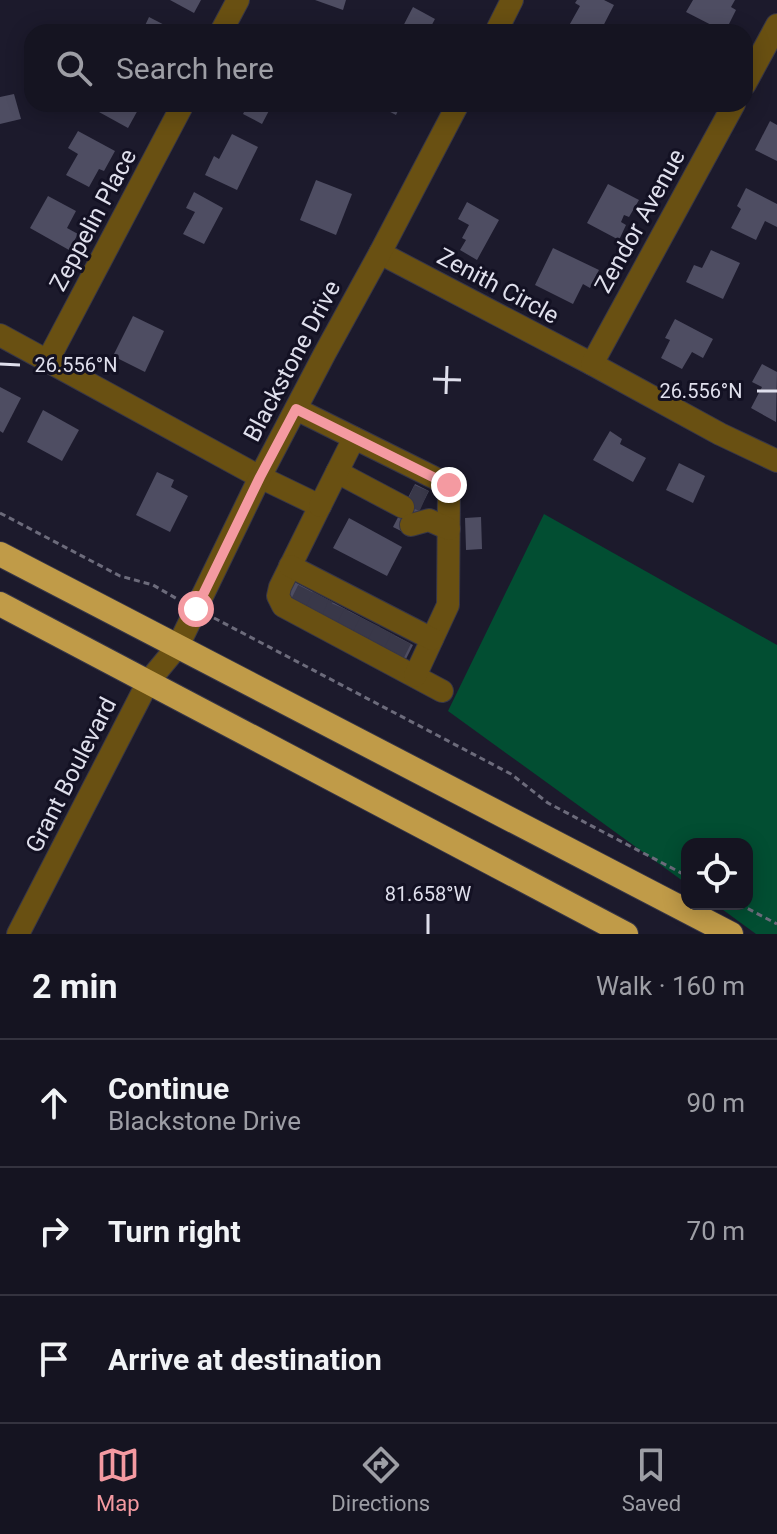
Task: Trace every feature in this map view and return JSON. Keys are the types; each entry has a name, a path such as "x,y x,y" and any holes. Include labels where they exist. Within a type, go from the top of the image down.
{"highway":[{"path":"0,554 731,934"},
{"path":"0,604 626,934"}],"street":[{"path":"225,24 238,0"},
{"path":"500,24 512,0"},
{"path":"753,69 777,25"},
{"name":"Zeppelin Place","path":"48,360 179,112"},
{"name":"Blackstone Drive","path":"178,646 260,477 454,112"},
{"name":"Zendor Avenue","path":"592,364 730,112"},
{"name":"Zenith Circle","path":"380,253 720,434 777,461"},
{"path":"0,335 260,477 320,506"},
{"path":"296,409 449,485 415,513"},
{"path":"354,438 278,596 283,606 432,639"},
{"path":"337,472 415,513 448,605 415,676"},
{"path":"290,566 415,676 442,691"},
{"name":"Grant Boulevard","path":"18,934 148,682 178,646"}],"path":[{"path":"0,513 120,576 153,585 181,601"},
{"path":"221,622 511,774 548,803 681,873"},
{"path":"750,910 777,924"}],"green space":[{"path":"544,514 777,645 777,934 756,934 723,910 753,910 753,838 681,838 681,880 448,711"}],"building":[{"path":"170,0 201,0 194,13"},
{"path":"315,0 346,0 343,10"},
{"path":"577,0 604,0 614,5 604,24 570,24 580,6 575,3"},
{"path":"693,0 735,0 731,7 736,10 729,24 709,24 686,12"},
{"path":"413,7 435,19 432,24 404,24"},
{"path":"149,17 163,24 146,24"},
{"path":"14,94 21,119 0,124 0,97"},
{"path":"99,112 137,112 128,128"},
{"path":"244,112 268,112 262,124"},
{"path":"770,121 777,125 777,161 755,150"},
{"path":"78,131 115,151 104,171 99,169 89,187 66,175 78,154 68,148"},
{"path":"232,134 258,147 237,190 205,175 214,156 219,159"},
{"path":"316,180 352,194 336,235 300,220"},
{"path":"608,184 639,200 629,217 624,215 621,222 626,225 619,240 587,223"},
{"path":"746,188 777,204 777,227 765,221 756,240 731,228 741,209 737,206"},
{"path":"194,192 223,208 204,244 183,234 195,212 186,208"},
{"path":"48,196 76,211 67,228 78,234 69,250 30,228"},
{"path":"467,202 499,220 477,260 460,250 469,225 458,219"},
{"path":"553,248 599,270 590,288 583,284 573,304 535,285"},
{"path":"711,250 740,263 723,299 686,282 694,265 702,268"},
{"path":"133,316 164,331 145,372 113,356"},
{"path":"675,319 713,339 703,358 692,352 682,369 661,358 670,340 665,338"},
{"path":"762,364 777,372 776,422 751,408 762,387 752,382"},
{"path":"0,387 21,398 3,433 0,431"},
{"path":"43,410 79,430 62,461 27,442"},
{"path":"610,431 622,439 620,444 646,458 633,482 593,460"},
{"path":"679,463 705,476 693,503 666,490"},
{"path":"157,472 174,480 171,487 188,496 170,532 136,515"},
{"path":"415,484 429,491 407,534 393,527"},
{"path":"481,517 482,549 466,550 465,518"},
{"path":"349,518 402,547 387,576 333,548"},
{"path":"291,580 413,645 406,659 283,594"}],"tunnel":[{"path":"410,495 424,501"},
{"path":"301,604 308,590"},
{"path":"316,611 323,597"},
{"path":"332,620 338,606"},
{"path":"347,628 354,614"},
{"path":"363,637 370,622"},
{"path":"378,644 385,630"},
{"path":"394,653 401,639"}],"route":[{"path":"196,609 296,409 449,485"}]}
